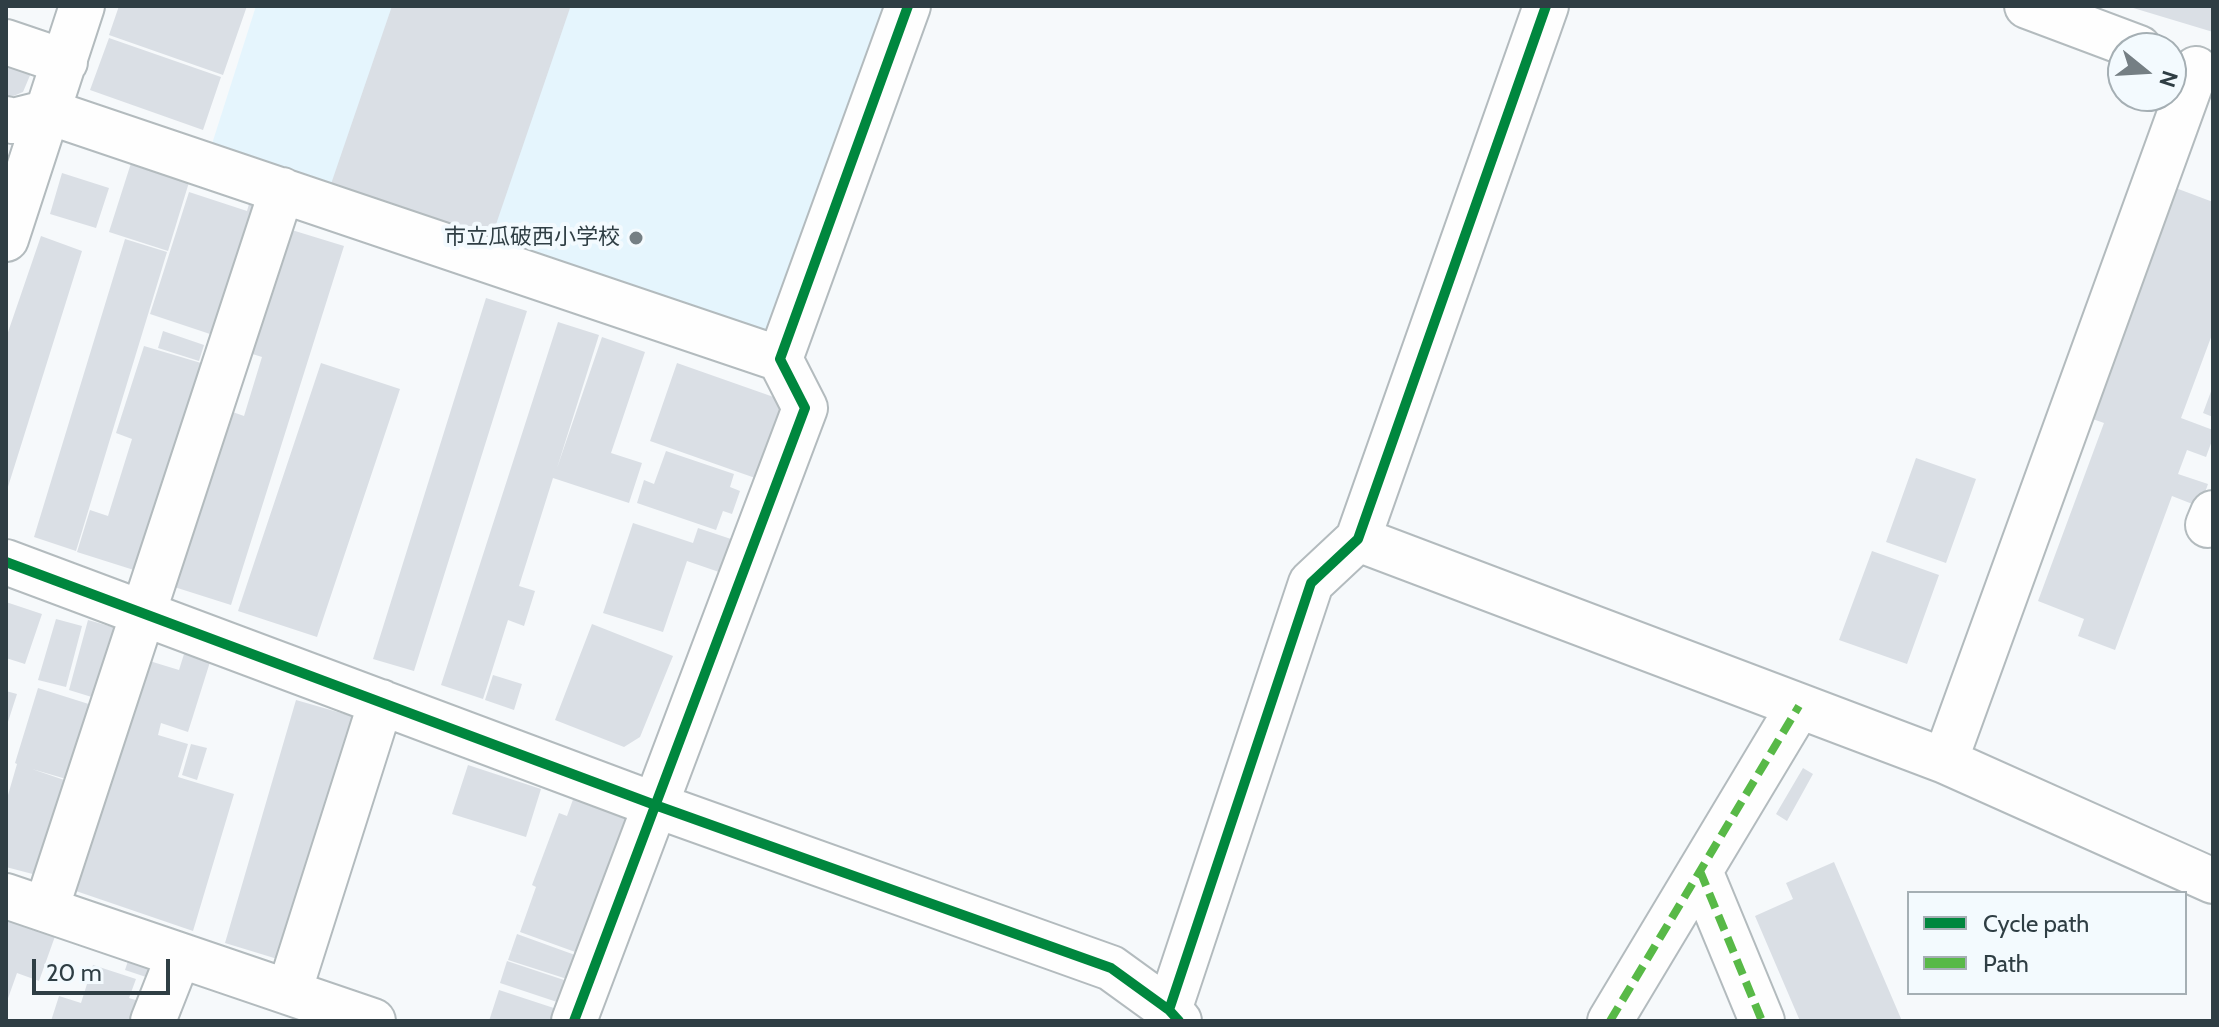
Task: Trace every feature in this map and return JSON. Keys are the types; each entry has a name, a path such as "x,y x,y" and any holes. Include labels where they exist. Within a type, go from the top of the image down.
{"street":[{"path":"6,239 82,6"},
{"path":"780,359 908,6"},
{"path":"6,562 655,805 1111,968 1174,1015 1311,583 1358,539 1546,6"},
{"path":"2027,6 2107,36"},
{"path":"6,42 65,62"},
{"path":"1945,761 2193,68"},
{"path":"6,119 13,121 49,112 780,359 805,408 574,1021"},
{"path":"282,190 143,614 26,903 373,1021"},
{"path":"1358,539 1945,761 2213,881"},
{"path":"289,992 381,702"},
{"path":"1610,1021 1799,706"},
{"path":"1700,871 1762,1021"},
{"path":"153,1021 179,955"}],"shaded area":[{"name":"市立瓜破西小学校","path":"256,6 885,6 770,329 753,337 211,147"}],"building":[{"path":"119,6 247,6 223,75 109,35"},
{"path":"392,6 570,8 491,239 331,184"},
{"path":"2213,6 2213,32 2130,7"},
{"path":"109,38 221,77 203,130 90,90"},
{"path":"6,66 31,73 23,92 6,99"},
{"path":"132,160 190,179 168,251 109,232"},
{"path":"62,173 109,188 96,228 50,214"},
{"path":"2173,187 2213,202 2213,332 2181,418 2213,430 2213,438 2206,457 2187,450 2178,474 2208,484 2200,507 2172,496 2115,650 2078,636 2084,619 2038,601 2104,423 2087,417"},
{"path":"189,192 247,211 249,204 266,210 221,346 207,342 210,334 150,314"},
{"path":"282,227 344,246 231,605 168,585 224,409 244,416 262,357 243,351"},
{"path":"41,236 82,251 7,490 6,338"},
{"path":"125,239 167,252 76,551 34,537"},
{"path":"486,298 527,311 414,671 373,659"},
{"path":"558,322 599,335 557,468 602,337 645,352 611,453 642,463 629,503 553,478 519,586 535,591 524,626 508,620 483,699 441,685"},
{"path":"163,331 204,345 199,361 158,348"},
{"path":"144,346 201,363 185,415 192,417 137,571 77,552 90,510 108,516 132,439 116,433"},
{"path":"321,363 400,389 317,637 238,611"},
{"path":"677,363 785,401 758,479 650,441"},
{"path":"2213,386 2213,417 2203,413"},
{"path":"666,451 734,474 730,487 740,491 732,514 723,511 716,530 637,503 644,480 654,484"},
{"path":"1916,458 1976,479 1946,563 1886,542"},
{"path":"633,523 693,543 698,528 731,539 719,572 687,561 663,632 603,613"},
{"path":"1872,551 1939,575 1907,664 1839,640"},
{"path":"6,602 42,614 25,664 6,658"},
{"path":"56,619 82,626 66,687 38,680"},
{"path":"88,620 116,628 95,698 69,690"},
{"path":"592,624 673,656 640,737 624,747 555,720"},
{"path":"184,654 210,662 188,732 161,723 158,735 188,744 178,777 234,794 193,931 73,890 143,659 179,670"},
{"path":"493,675 522,684 514,710 485,700"},
{"path":"38,688 95,706 73,781 32,769 73,783 44,877 6,867 6,802"},
{"path":"6,691 17,694 7,725 6,725"},
{"path":"296,700 355,717 284,961 225,943"},
{"path":"191,744 207,748 197,780 182,775"},
{"path":"468,765 541,789 526,837 452,814"},
{"path":"1803,768 1813,774 1787,821 1776,814"},
{"path":"575,794 632,815 578,953 520,932 536,887 532,885 559,813 567,816"},
{"path":"1834,862 1902,1021 1800,1021 1755,916 1793,899 1786,883"},
{"path":"6,909 58,928 39,981 17,973 6,1004"},
{"path":"517,934 575,955 567,979 508,960"},
{"path":"132,949 165,960 158,981 125,970"},
{"path":"507,961 567,981 560,1003 500,983"},
{"path":"93,965 136,979 129,998 142,1002 136,1021 51,1021 59,996 81,1003"},
{"path":"499,990 566,1012 563,1021 489,1021"}],"marked path":[{"path":"1610,1021 1799,706"},
{"path":"1700,871 1762,1021"}],"cycle path":[{"path":"574,1021 805,408 780,359 908,6"},
{"path":"1169,1010 1311,583 1358,539 1546,6"},
{"path":"6,562 655,805 1111,968 1169,1010 1179,1021"}],"place":[{"name":"市立瓜破西小学校","path":"636,238"}]}
